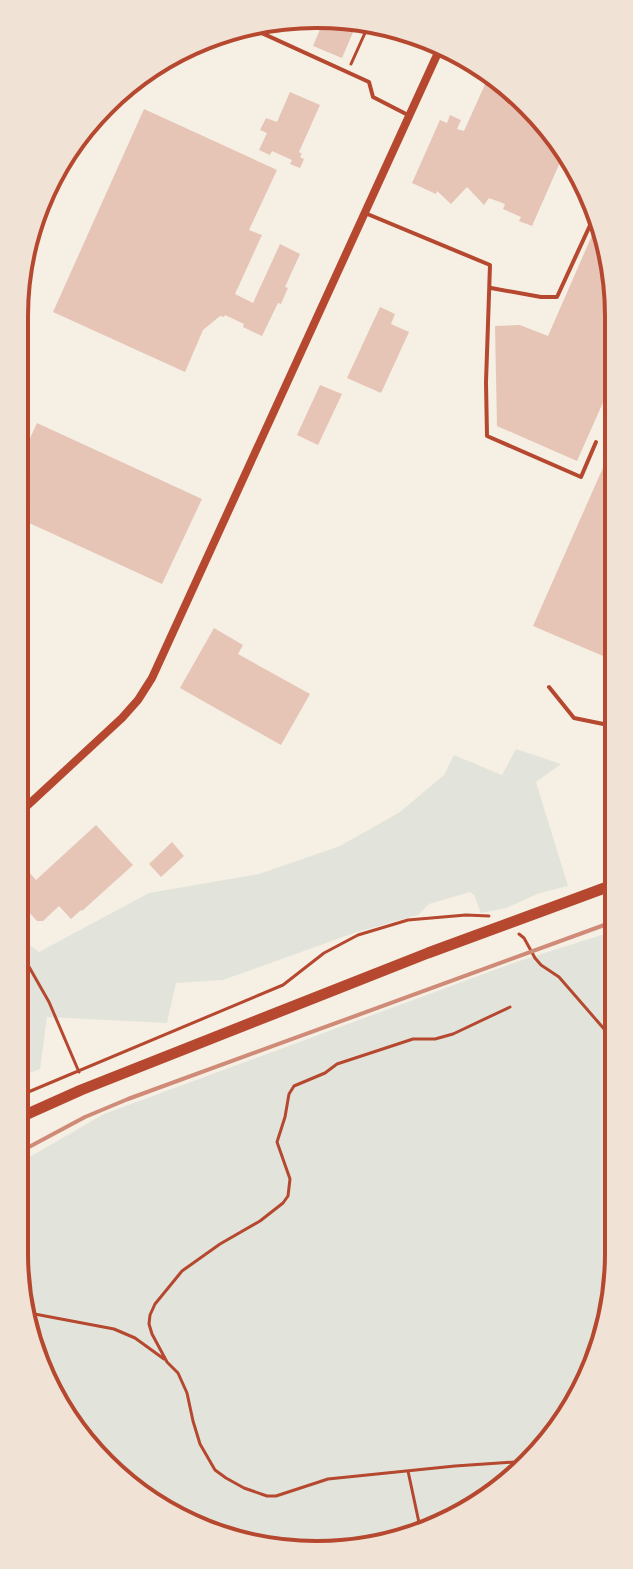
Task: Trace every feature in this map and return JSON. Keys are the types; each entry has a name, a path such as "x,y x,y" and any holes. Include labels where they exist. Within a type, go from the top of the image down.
{"main road":[{"path":"28,1114 81,1090 605,888"}],"street":[{"path":"28,805 122,718 152,678 437,55"}],"lane":[{"path":"263,33 369,82 373,97 410,116"},
{"path":"365,213 490,265 487,436 581,477 596,442"},
{"path":"491,288 557,297 590,225"},
{"path":"549,687 574,718 605,724"}],"path":[{"path":"348,71 365,32"},
{"path":"28,1092 283,985 324,953 358,935 408,920 487,915 507,924 524,938 541,965 559,977 605,1030"},
{"path":"28,965 49,1002 79,1072"},
{"path":"167,1362 149,1324 155,1304 182,1271 260,1221 288,1196 290,1179 277,1142 289,1094 294,1086 325,1073 337,1064 413,1039 435,1039 453,1034 510,1007"},
{"path":"35,1314 114,1329 135,1338 167,1362 178,1373 187,1393 200,1444 215,1470 244,1488 267,1496 276,1496 328,1479 515,1462"},
{"path":"408,1471 419,1522"}],"shaded area":[{"path":"516,749 561,764 536,782 568,886 540,893 506,908 481,913 470,892 429,904 418,915 354,933 223,980 176,983 167,1023 47,1017 40,1069 28,1074 28,944 39,952 149,893 259,874 340,846 400,812 444,775 454,755 502,775"},
{"path":"605,934 603,1290 590,1345 556,1413 521,1457 461,1502 409,1526 354,1539 279,1539 242,1531 206,1519 156,1492 112,1457 88,1428 67,1397 43,1345 30,1290 28,1158 104,1114 516,962"}],"building":[{"path":"320,28 354,30 342,58 313,46"},
{"path":"485,83 521,112 556,156 560,162 532,226 503,209 505,204 489,198 484,205 467,187 451,204 437,191 436,194 412,183 440,120 447,123 450,115 461,120 457,129 464,131"},
{"path":"290,92 320,105 299,152 304,159 300,168 290,164 292,160 272,151 270,155 259,150 267,133 260,130 266,118 277,122"},
{"path":"144,109 277,170 249,230 262,235 235,294 253,303 280,244 300,254 281,304 278,303 262,336 243,327 244,324 225,315 220,316 203,330 185,372 53,312"},
{"path":"593,234 603,279 605,398 577,461 497,426 495,326 520,325 548,336"},
{"path":"380,307 395,314 391,324 409,332 381,393 347,378"},
{"path":"320,385 342,394 318,445 297,435"},
{"path":"37,423 202,499 162,584 28,522 28,443"},
{"path":"605,463 605,657 533,626"},
{"path":"214,628 243,645 238,654 310,694 281,745 180,688"},
{"path":"96,825 133,865 71,919 59,906 43,921 37,921 28,911 28,871 36,880"},
{"path":"172,842 184,856 161,877 149,864"}],"railway":[{"path":"28,1148 85,1117 128,1099 605,925"}]}
